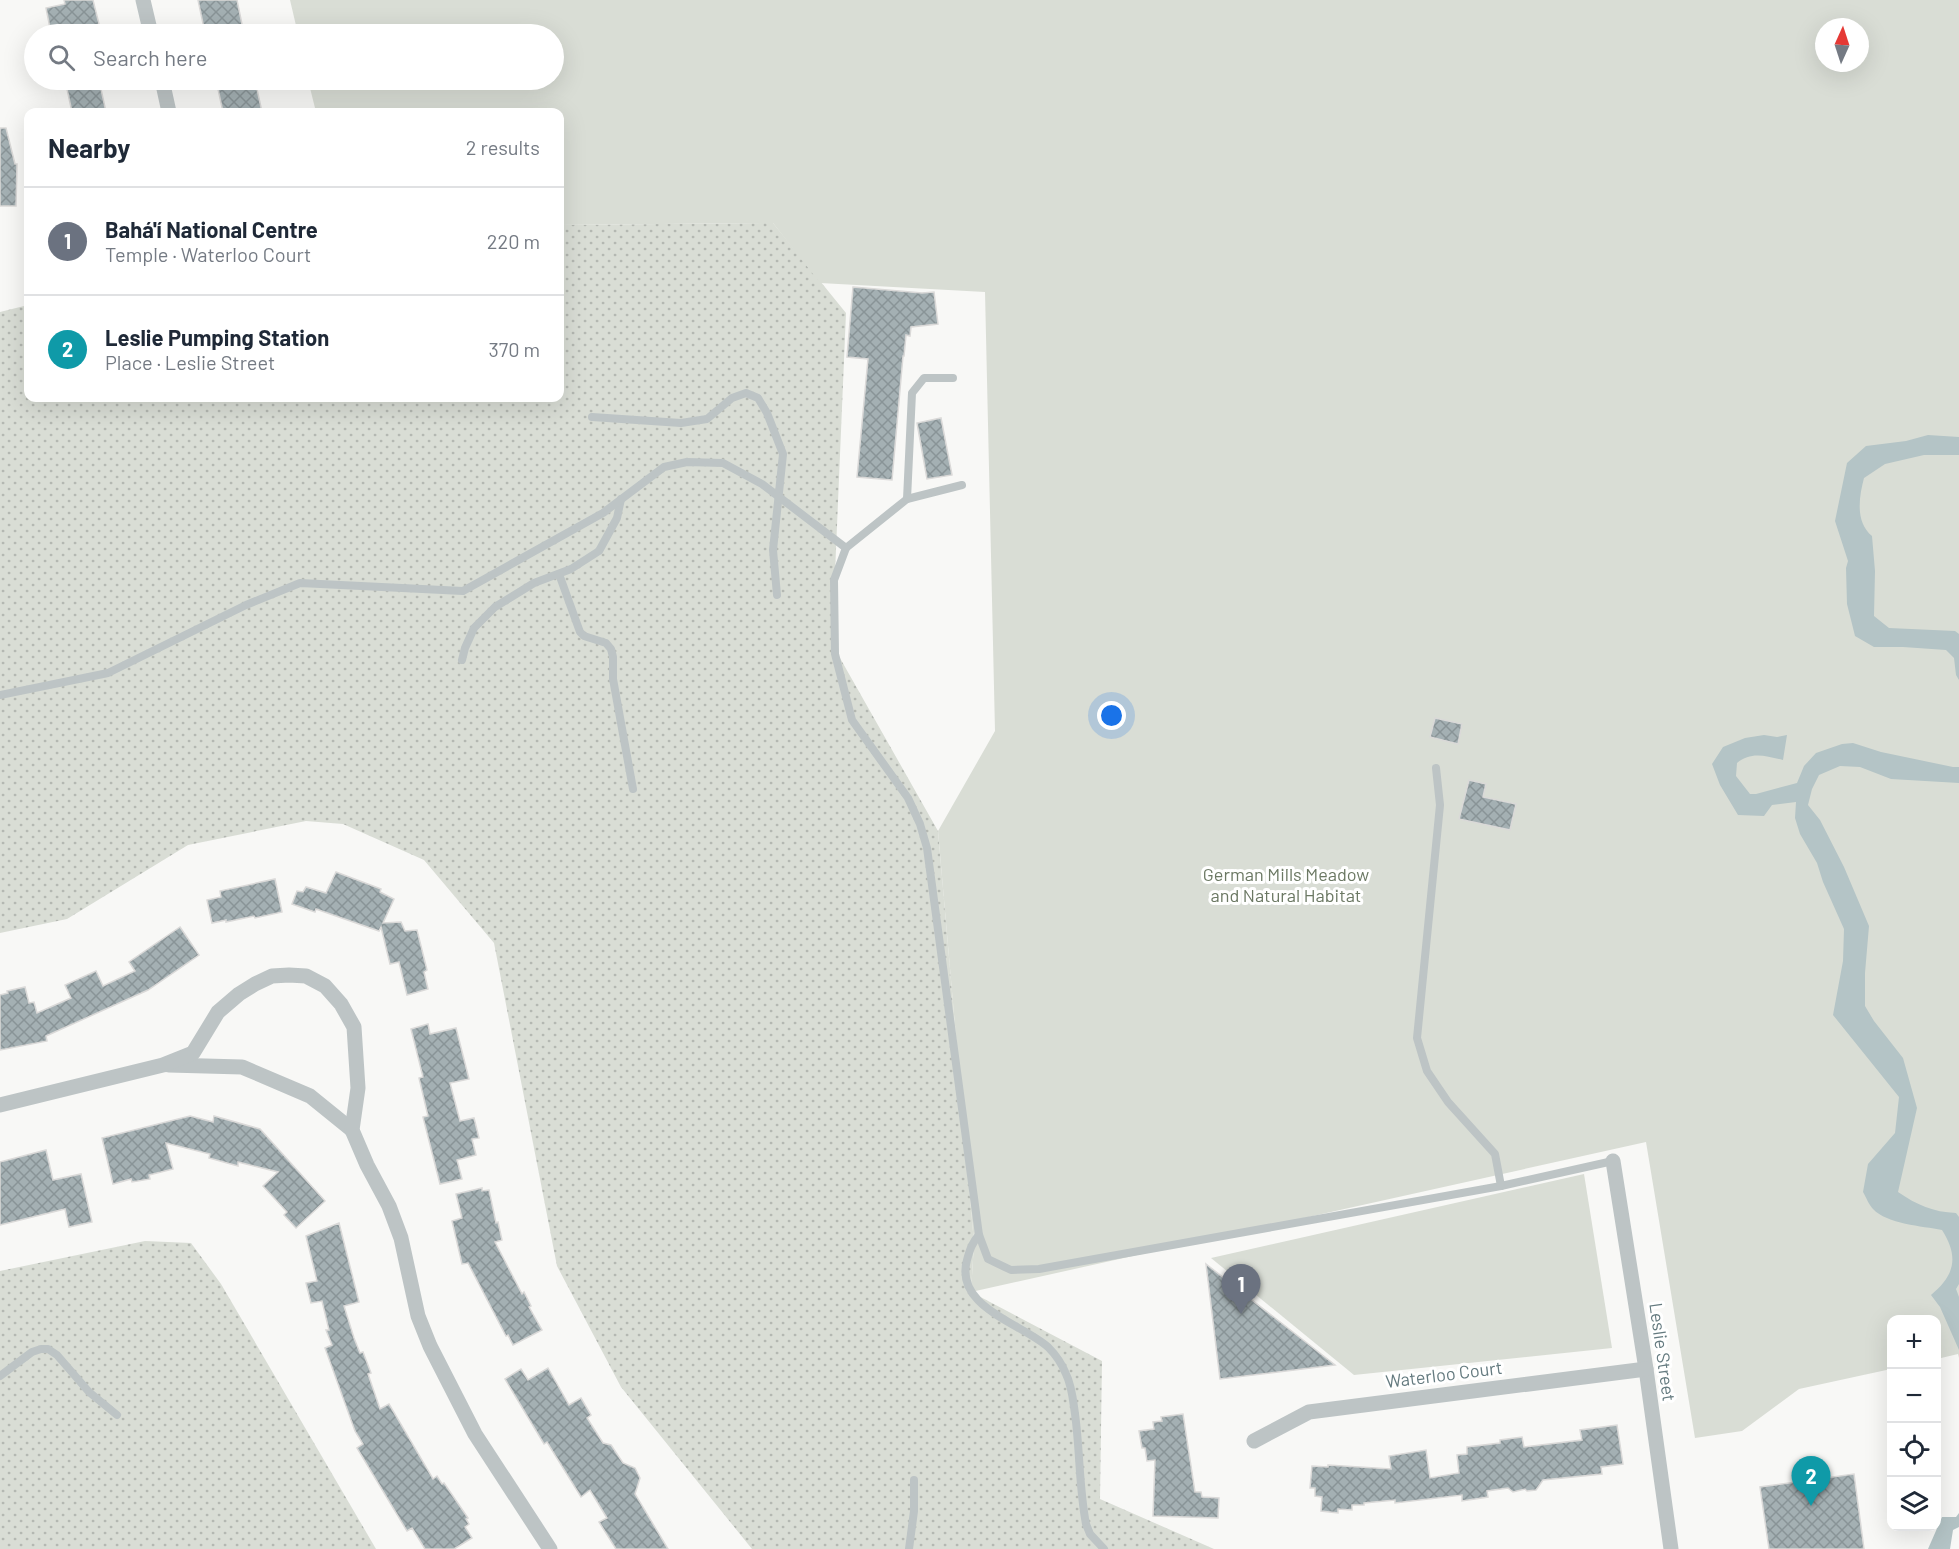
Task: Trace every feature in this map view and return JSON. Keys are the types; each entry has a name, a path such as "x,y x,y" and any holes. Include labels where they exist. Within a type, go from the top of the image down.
{"street":[{"path":"143,0 149,24"},
{"path":"164,90 168,108"},
{"path":"0,1105 163,1065 193,1053 218,1012 239,994 272,976 306,976 326,986 341,1004 354,1028 358,1088 352,1130"},
{"path":"163,1065 242,1067 310,1095 352,1130 367,1165 389,1206 401,1238 418,1316 434,1354 475,1434 550,1549"},
{"name":"Leslie Street","path":"1613,1161 1646,1369 1671,1549"},
{"name":"Waterloo Court","path":"1254,1441 1309,1412 1646,1369"}],"lane":[{"path":"907,499 912,393 924,378 953,378"},
{"path":"592,417 681,423 707,418 732,398 746,393 758,398 767,412 783,454 773,550 777,595"},
{"path":"0,695 108,674 246,605 300,583 463,591 603,513 664,467 687,462 723,463 762,483 846,548"},
{"path":"962,485 907,499 846,548 834,580 835,654 852,720 908,798 920,824 927,848 979,1235 988,1259 1011,1270 1038,1269 1501,1186 1613,1161"},
{"path":"462,660 474,628 495,607 534,583 571,569 599,551 617,518 621,500"},
{"path":"559,574 580,632 584,636 606,644 613,657 613,679 633,789"},
{"path":"1436,768 1440,805 1417,1038 1427,1071 1448,1102 1495,1154 1501,1186"},
{"path":"979,1235 971,1244 966,1264 971,1292 993,1312 1047,1346 1068,1377 1076,1422 1086,1524 1090,1534 1104,1549"},
{"path":"0,1376 32,1352 48,1349 57,1355 89,1392 117,1415"},
{"path":"909,1549 914,1511 914,1480"}],"green space":[{"name":"German Mills Meadow and Natural Habitat","path":"290,0 1959,0 1959,1358 1958,1354 1941,1358 1941,1315 1887,1315 1887,1370 1799,1389 1742,1431 1695,1438 1646,1142 971,1292 974,1243 938,831 995,731 985,292 820,283 773,223 564,225 564,108 315,108 310,90 564,90 564,24 296,24"},
{"path":"773,223 846,313 832,644 938,831 974,1243 971,1292 1102,1361 1100,1499 1214,1549 752,1549 621,1387 557,1266 494,943 424,860 343,824 306,821 188,845 67,919 0,933 0,312 24,306 24,402 564,402 564,225"},
{"path":"1584,1174 1612,1348 1354,1375 1211,1258"},
{"path":"145,1241 191,1243 221,1284 376,1549 0,1549 0,1271"}],"shaded area":[{"path":"1928,435 1959,437 1959,455 1924,455 1885,464 1864,478 1860,501 1861,517 1872,536 1875,571 1874,616 1889,628 1955,631 1959,634 1959,680 1956,675 1954,658 1946,650 1874,647 1855,636 1847,604 1846,568 1848,561 1835,521 1847,463 1866,446 1906,441"},
{"path":"1764,735 1777,737 1787,735 1783,760 1753,756 1737,763 1736,776 1750,794 1797,783 1804,766 1816,753 1842,744 1853,743 1881,752 1959,767 1959,783 1891,779 1860,767 1840,766 1819,775 1808,805 1820,820 1844,867 1869,926 1865,1006 1903,1058 1917,1108 1898,1192 1925,1207 1956,1213 1959,1217 1959,1284 1956,1289 1959,1297 1959,1350 1940,1307 1931,1295 1950,1273 1952,1265 1951,1249 1942,1230 1905,1224 1887,1218 1873,1209 1863,1192 1868,1164 1895,1133 1899,1097 1833,1015 1843,961 1844,929 1817,863 1800,834 1795,818 1796,802 1772,805 1764,816 1738,815 1720,785 1712,764 1723,747 1745,738"},
{"path":"1959,1513 1959,1527 1953,1530 1950,1549 1928,1549 1936,1531 1941,1531 1942,1517 1956,1517"}],"building":[{"path":"64,0 93,0 99,24 49,24 46,8 65,4"},
{"path":"198,0 237,0 242,24 203,24"},
{"path":"67,90 101,90 105,108 71,108"},
{"path":"218,90 257,90 261,108 222,108"},
{"path":"0,128 6,128 15,164 17,164 16,206 0,206"},
{"path":"853,287 934,292 938,324 911,327 910,336 906,335 892,480 857,477 868,359 847,357"},
{"path":"941,418 952,475 927,479 917,423"},
{"path":"1435,718 1462,724 1458,744 1430,737"},
{"path":"1469,780 1486,784 1483,797 1516,804 1510,830 1459,819"},
{"path":"336,872 381,889 380,892 394,899 383,923 401,922 405,931 417,930 427,970 424,972 428,989 407,995 399,962 390,964 381,927 379,931 316,909 315,912 292,904 297,891 303,892 306,887 326,893"},
{"path":"275,879 282,912 212,923 207,900 221,897 220,891"},
{"path":"180,927 199,955 148,990 46,1036 47,1041 0,1050 0,995 25,987 29,1003 34,1002 37,1013 71,998 65,985 96,971 103,986 135,971 129,962"},
{"path":"428,1024 430,1034 456,1028 469,1079 450,1083 460,1121 474,1118 479,1138 472,1139 476,1155 457,1160 462,1179 440,1184 423,1117 428,1116 419,1078 423,1077 411,1029"},
{"path":"190,1116 213,1122 214,1116 260,1129 325,1201 296,1228 284,1215 287,1212 263,1186 278,1172 238,1162 238,1166 209,1158 210,1154 166,1143 173,1169 149,1175 150,1179 132,1182 131,1179 113,1184 102,1138"},
{"path":"46,1150 53,1180 81,1174 92,1222 69,1227 65,1209 0,1225 0,1162"},
{"path":"482,1188 482,1191 489,1190 496,1223 498,1222 502,1240 495,1242 522,1294 524,1292 531,1306 529,1307 542,1330 513,1345 508,1335 506,1336 468,1263 462,1264 452,1221 462,1218 456,1194"},
{"path":"339,1223 359,1302 344,1306 354,1338 360,1353 363,1352 371,1373 368,1374 380,1409 389,1404 433,1479 437,1476 442,1484 444,1483 468,1518 466,1519 469,1524 465,1527 472,1538 454,1549 425,1549 412,1528 407,1531 357,1448 363,1444 355,1431 325,1348 332,1345 326,1330 329,1330 322,1301 311,1303 306,1283 317,1281 306,1236"},
{"path":"1206,1264 1335,1365 1220,1379"},
{"path":"548,1368 569,1405 581,1398 591,1415 587,1418 603,1443 611,1445 623,1463 635,1468 640,1478 635,1494 668,1549 616,1549 599,1522 607,1518 590,1490 581,1497 547,1442 544,1444 505,1379 521,1369 528,1380"},
{"path":"1183,1414 1195,1492 1201,1492 1202,1497 1219,1498 1218,1518 1153,1516 1155,1460 1147,1461 1139,1431 1154,1429 1153,1422 1162,1421 1161,1417"},
{"path":"1617,1425 1623,1464 1601,1467 1602,1474 1543,1480 1536,1490 1527,1491 1525,1489 1513,1492 1508,1488 1487,1491 1488,1497 1462,1501 1462,1495 1395,1503 1395,1500 1364,1503 1364,1505 1352,1505 1352,1510 1338,1509 1338,1513 1321,1511 1322,1497 1315,1496 1315,1488 1310,1488 1312,1466 1391,1469 1389,1456 1426,1450 1430,1478 1459,1473 1457,1455 1467,1454 1467,1447 1500,1443 1500,1440 1522,1437 1524,1447 1582,1440 1580,1430"},
{"path":"1854,1474 1864,1549 1769,1549 1760,1487"}],"place":[{"name":"Bahá'í National Centre","path":"1241,1314"},
{"name":"Leslie Pumping Station","path":"1811,1506"}]}
